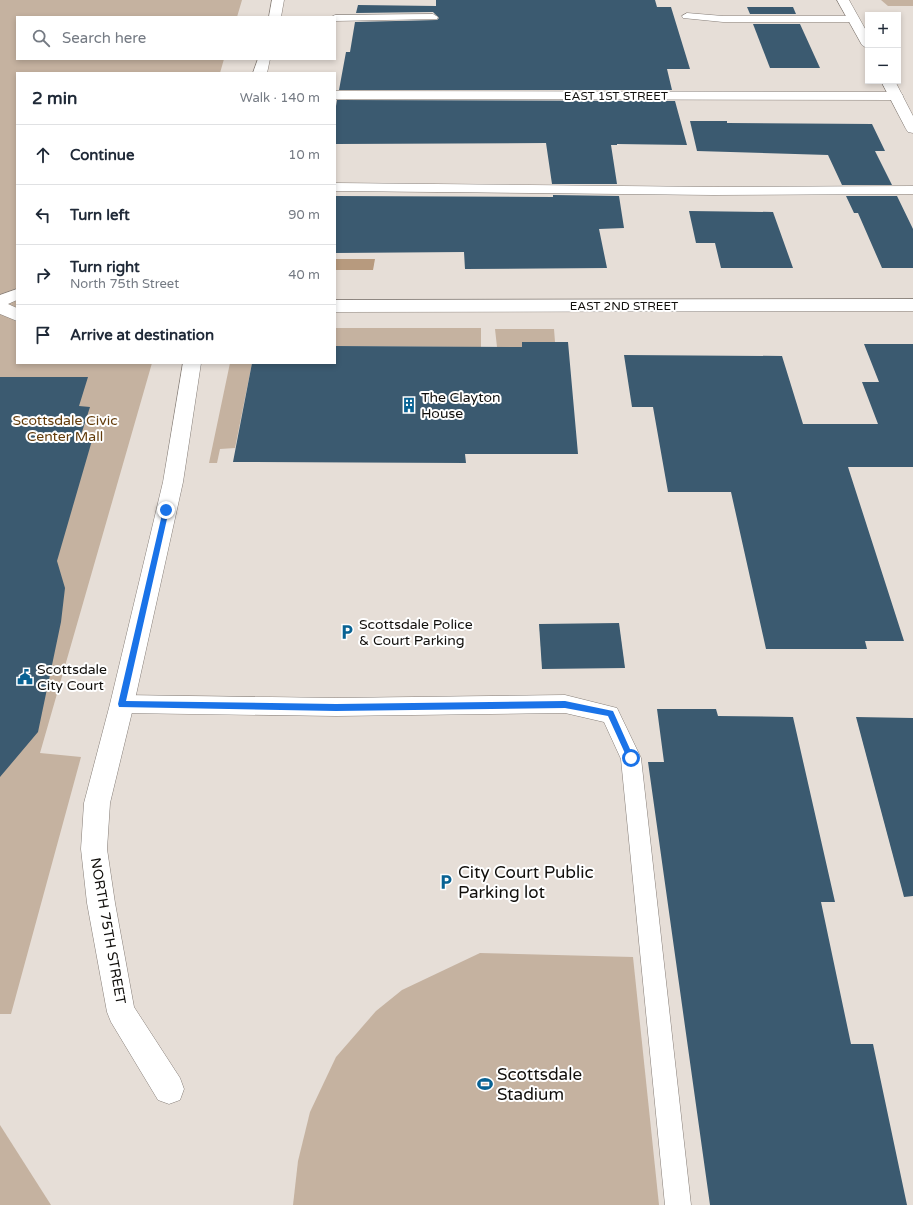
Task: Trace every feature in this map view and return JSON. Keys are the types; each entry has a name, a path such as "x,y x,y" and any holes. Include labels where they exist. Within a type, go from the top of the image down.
{"street":[{"path":"275,16 278,0"},
{"path":"843,0 865,40"},
{"path":"260,72 264,60"},
{"path":"890,84 913,129"},
{"name":"EAST 1ST STREET","path":"336,95 896,96"},
{"path":"0,300 16,294"},
{"name":"EAST 2ND STREET","path":"336,306 913,305"},
{"path":"0,307 16,315"},
{"name":"NORTH 75TH STREET","path":"170,1089 121,1012 101,903 94,849 97,803 122,704 173,482 192,364"}],"lane":[{"path":"687,16 723,19 854,19"},
{"path":"336,18 433,17"},
{"path":"336,187 713,191 913,190"},
{"path":"122,704 336,707 565,704 610,714 631,758 678,1205"}],"green space":[{"name":"Scottsdale Civic Center Mall","path":"0,0 242,0 237,16 16,16 16,60 224,60 220,72 16,72 16,364 152,364 40,753 81,757 11,1014 0,1014"},
{"path":"881,0 913,0 913,6 888,6"},
{"path":"336,328 481,328 481,347 336,346"},
{"path":"495,329 554,329 555,342 522,342 522,347 497,347"},
{"path":"230,364 252,364 235,448 220,449 217,463 209,463"},
{"name":"Scottsdale Stadium","path":"480,953 633,957 659,1205 293,1205 298,1161 310,1112 336,1057 376,1011 402,990"},
{"path":"0,1125 51,1205 0,1205"}],"shaded area":[{"path":"336,259 375,259 373,270 336,270"}],"building":[{"path":"436,0 655,0 657,7 671,7 690,69 667,69 672,90 339,90 346,52 350,52 355,22 437,20 439,18 433,12 356,13 358,5 436,6"},
{"path":"747,7 793,7 796,14 750,14"},
{"path":"753,24 800,24 820,68 770,68"},
{"path":"337,100 675,101 687,145 611,145 617,184 552,184 546,143 336,144"},
{"path":"690,121 727,121 727,123 872,124 885,151 875,151 892,185 842,185 828,155 697,151"},
{"path":"553,195 619,196 624,228 599,229 607,268 465,269 464,252 336,253 336,196 553,197"},
{"path":"846,196 897,196 913,229 913,268 882,268 858,213 854,213"},
{"path":"689,211 773,212 793,268 721,268 715,243 696,243"},
{"name":"The Clayton House","path":"522,342 568,342 578,454 465,454 466,463 233,462 252,364 336,364 336,346 522,347"},
{"path":"864,344 913,344 913,467 848,467 904,641 865,641 867,649 766,649 731,492 668,492 653,407 632,407 624,355 782,356 803,424 878,424 862,382 879,382"},
{"path":"0,377 88,377 79,406 90,407 81,435 93,437 57,561 65,588 61,622 38,732 0,777"},
{"path":"619,623 625,668 542,669 539,624"},
{"path":"657,709 716,709 718,716 793,717 835,902 821,902 851,1044 873,1044 907,1205 710,1205 648,762 664,762"},
{"path":"856,717 913,718 913,896 904,897"}],"place":[{"name":"The Clayton House","path":"409,405"},
{"name":"Scottsdale Police & Court Parking","path":"347,632"},
{"name":"Scottsdale City Court","path":"25,677"},
{"name":"City Court Public Parking lot","path":"446,882"},
{"name":"Scottsdale Stadium","path":"485,1084"}],"route":[{"path":"166,510 122,704 336,707 565,704 610,714 631,758"}]}
